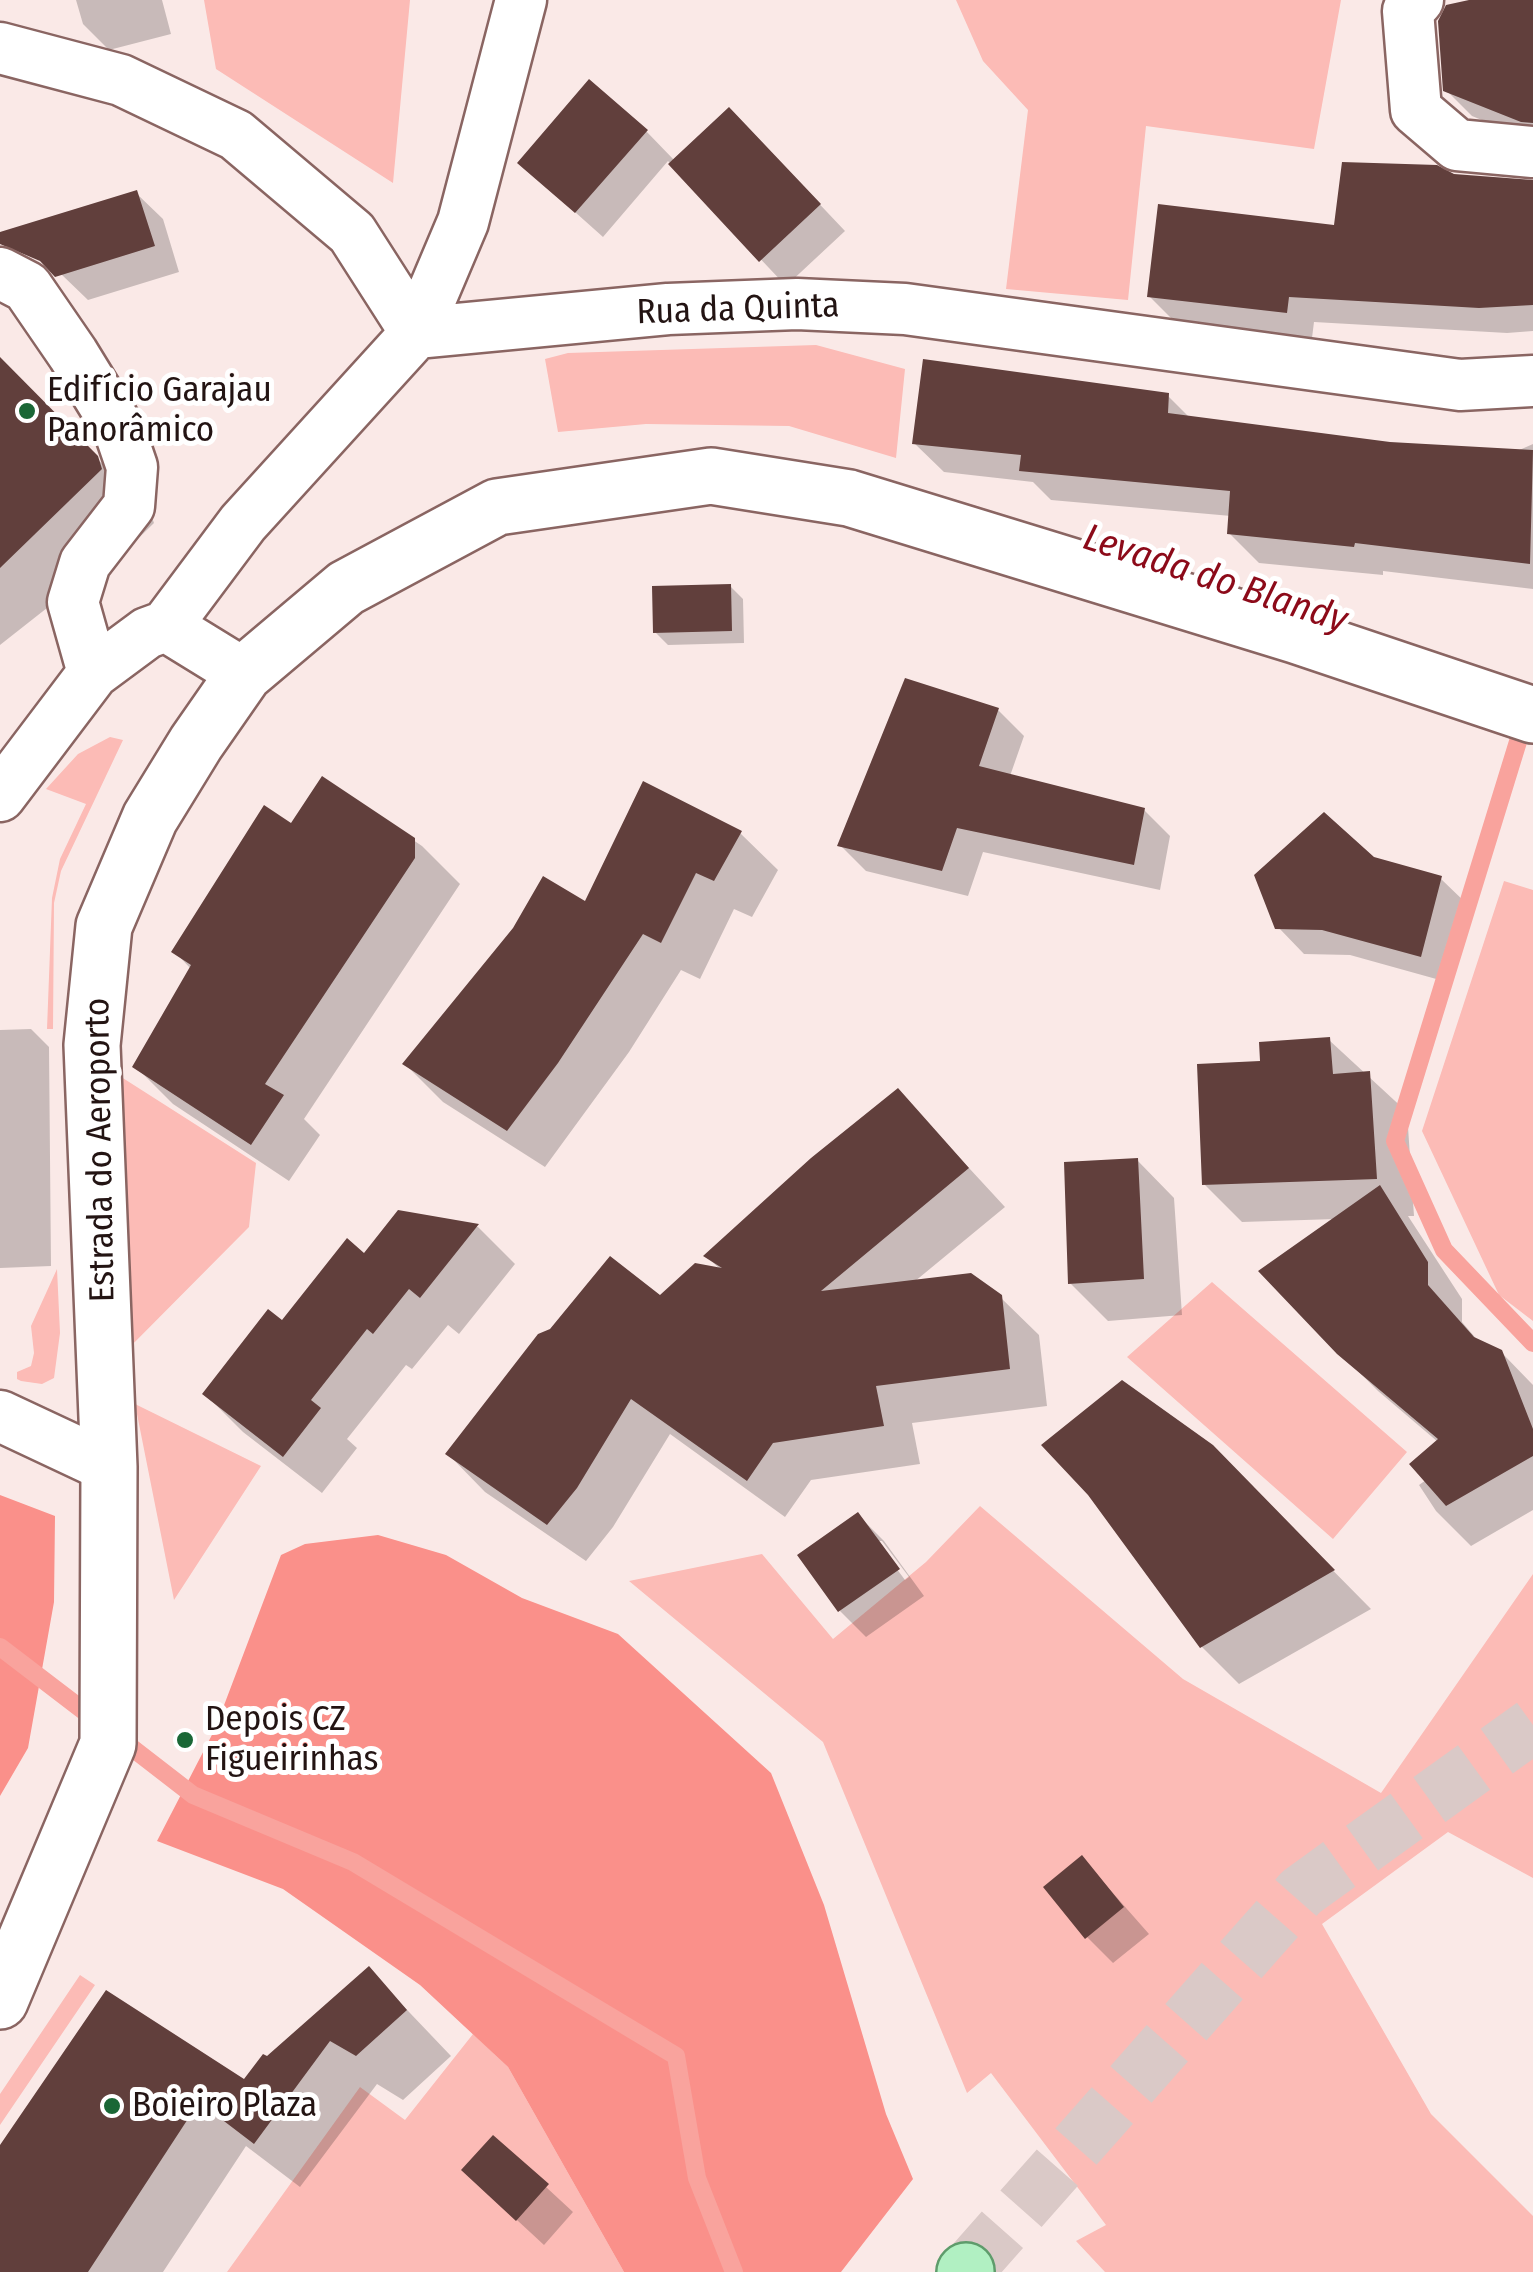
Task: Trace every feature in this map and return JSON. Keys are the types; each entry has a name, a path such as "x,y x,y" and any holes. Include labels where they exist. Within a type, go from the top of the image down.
{"main road":[{"name":"Estrada do Aeroporto","path":"0,2001 108,1744 109,1467 92,1045 104,926 150,818 244,674 346,588 498,506 711,476 849,498 1295,635 1533,715"}],"street":[{"path":"0,796 93,672 148,633 166,626 243,523 416,333 463,222 521,0"},
{"path":"1418,0 1408,11 1416,110 1456,145 1533,152"},
{"path":"0,48 122,80 236,135 352,233 416,333"},
{"path":"0,273 26,288 73,354 120,429 132,467 128,506 85,563 73,602 93,672"},
{"name":"Rua da Quinta","path":"416,333 668,309 796,304 905,309 1460,385 1533,381"},
{"path":"166,626 244,674"},
{"path":"0,1416 109,1467"}],"shaded area":[{"path":"204,0 410,0 393,183 216,69"},
{"path":"956,0 1341,0 1314,149 1146,126 1128,300 1006,289 1028,110 983,61"},
{"path":"816,345 905,369 896,458 789,426 646,424 558,432 545,359 568,353"},
{"path":"110,737 123,740 61,871 54,903 53,1029 47,1029 52,898 60,859 86,804 46,789 78,754"},
{"path":"1504,881 1533,890 1533,1321 1499,1295 1422,1131"},
{"path":"93,1059 256,1163 249,1227 118,1359"},
{"path":"57,1269 60,1333 54,1378 42,1384 21,1381 17,1372 31,1366 34,1353 31,1326"},
{"path":"1212,1282 1407,1452 1333,1539 1127,1357"},
{"path":"135,1404 261,1466 174,1600"},
{"path":"0,1495 55,1516 54,1602 28,1748 0,1796"},
{"path":"980,1506 1183,1679 1381,1793 1533,1574 1533,1878 1448,1832 1322,1924 1431,2114 1533,2216 1533,2272 1105,2272 1076,2241 1106,2225 991,2073 967,2093 823,1742 629,1581 762,1554 833,1639 926,1562"},
{"path":"378,1535 446,1555 522,1598 618,1634 771,1773 824,1905 886,2114 913,2179 841,2272 624,2272 508,2067 420,1985 283,1889 157,1841 215,1729 281,1555 305,1544"},
{"path":"80,1975 95,1985 0,2125 0,2094"},
{"path":"473,2034 508,2067 624,2272 227,2272 360,2087 405,2120"}],"building":[{"path":"1469,0 1533,0 1533,123 1521,122 1443,91 1438,21 1446,5"},
{"path":"589,79 648,130 575,213 517,163"},
{"path":"729,107 821,204 759,262 668,164"},
{"path":"1342,162 1437,165 1454,174 1533,180 1533,305 1479,308 1289,297 1287,313 1147,297 1158,204 1334,225"},
{"path":"137,190 155,246 55,277 40,261 0,244 0,232"},
{"name":"Edifício Garajau Panorâmico","path":"0,357 98,456 102,469 0,568"},
{"path":"923,359 1169,393 1168,413 1390,442 1533,450 1530,564 1355,543 1354,547 1227,534 1230,491 1019,471 1021,455 912,444"},
{"path":"731,584 732,631 653,633 652,586"},
{"path":"905,678 999,708 979,766 1145,808 1134,865 957,828 942,871 837,846"},
{"path":"322,776 415,838 415,858 265,1084 284,1095 251,1145 132,1067 191,965 171,952 264,805 291,823"},
{"path":"643,781 742,831 714,881 696,873 661,943 643,934 558,1063 507,1131 402,1064 513,928 543,876 585,901"},
{"path":"1324,812 1374,857 1442,876 1421,957 1322,930 1275,929 1254,875"},
{"path":"1330,1037 1333,1074 1370,1071 1377,1179 1202,1185 1197,1064 1260,1061 1259,1042"},
{"path":"898,1088 969,1168 821,1291 971,1273 1002,1295 1010,1369 876,1386 884,1426 773,1443 747,1481 631,1399 577,1488 547,1525 445,1454 538,1334 550,1329 610,1256 660,1295 695,1263 722,1268 703,1256 811,1158"},
{"path":"1138,1158 1144,1279 1068,1284 1064,1162"},
{"path":"1380,1185 1428,1262 1428,1285 1474,1337 1502,1350 1533,1429 1533,1456 1446,1506 1409,1464 1438,1439 1337,1354 1258,1271"},
{"path":"398,1210 479,1224 420,1298 409,1289 373,1334 367,1329 311,1400 321,1408 283,1457 202,1394 268,1309 282,1320 347,1238 364,1253"},
{"path":"1122,1380 1213,1445 1335,1570 1200,1648 1088,1495 1041,1445"},
{"path":"858,1512 900,1569 838,1612 797,1555"},
{"path":"1082,1855 1124,1907 1085,1939 1043,1887"},
{"name":"Boieiro Plaza","path":"369,1966 407,2010 356,2056 330,2041 254,2144 199,2102 88,2272 0,2272 0,2145 106,1990 244,2079 263,2054 267,2056"},
{"path":"493,2135 549,2184 516,2221 461,2170"}],"waterway":[{"name":"Levada do Blandy","path":"1525,719 1395,1141 1444,1250 1533,1343"},
{"path":"0,1647 97,1721"},
{"path":"118,1737 193,1795 353,1862 676,2056 697,2178 734,2272"}],"tunnel":[{"path":"966,2271 1301,1892 1533,1725"}],"place":[{"name":"Edifício Garajau Panorâmico","path":"27,411"},
{"name":"Depois CZ Figueirinhas","path":"185,1740"},
{"name":"Boieiro Plaza","path":"112,2106"}]}
